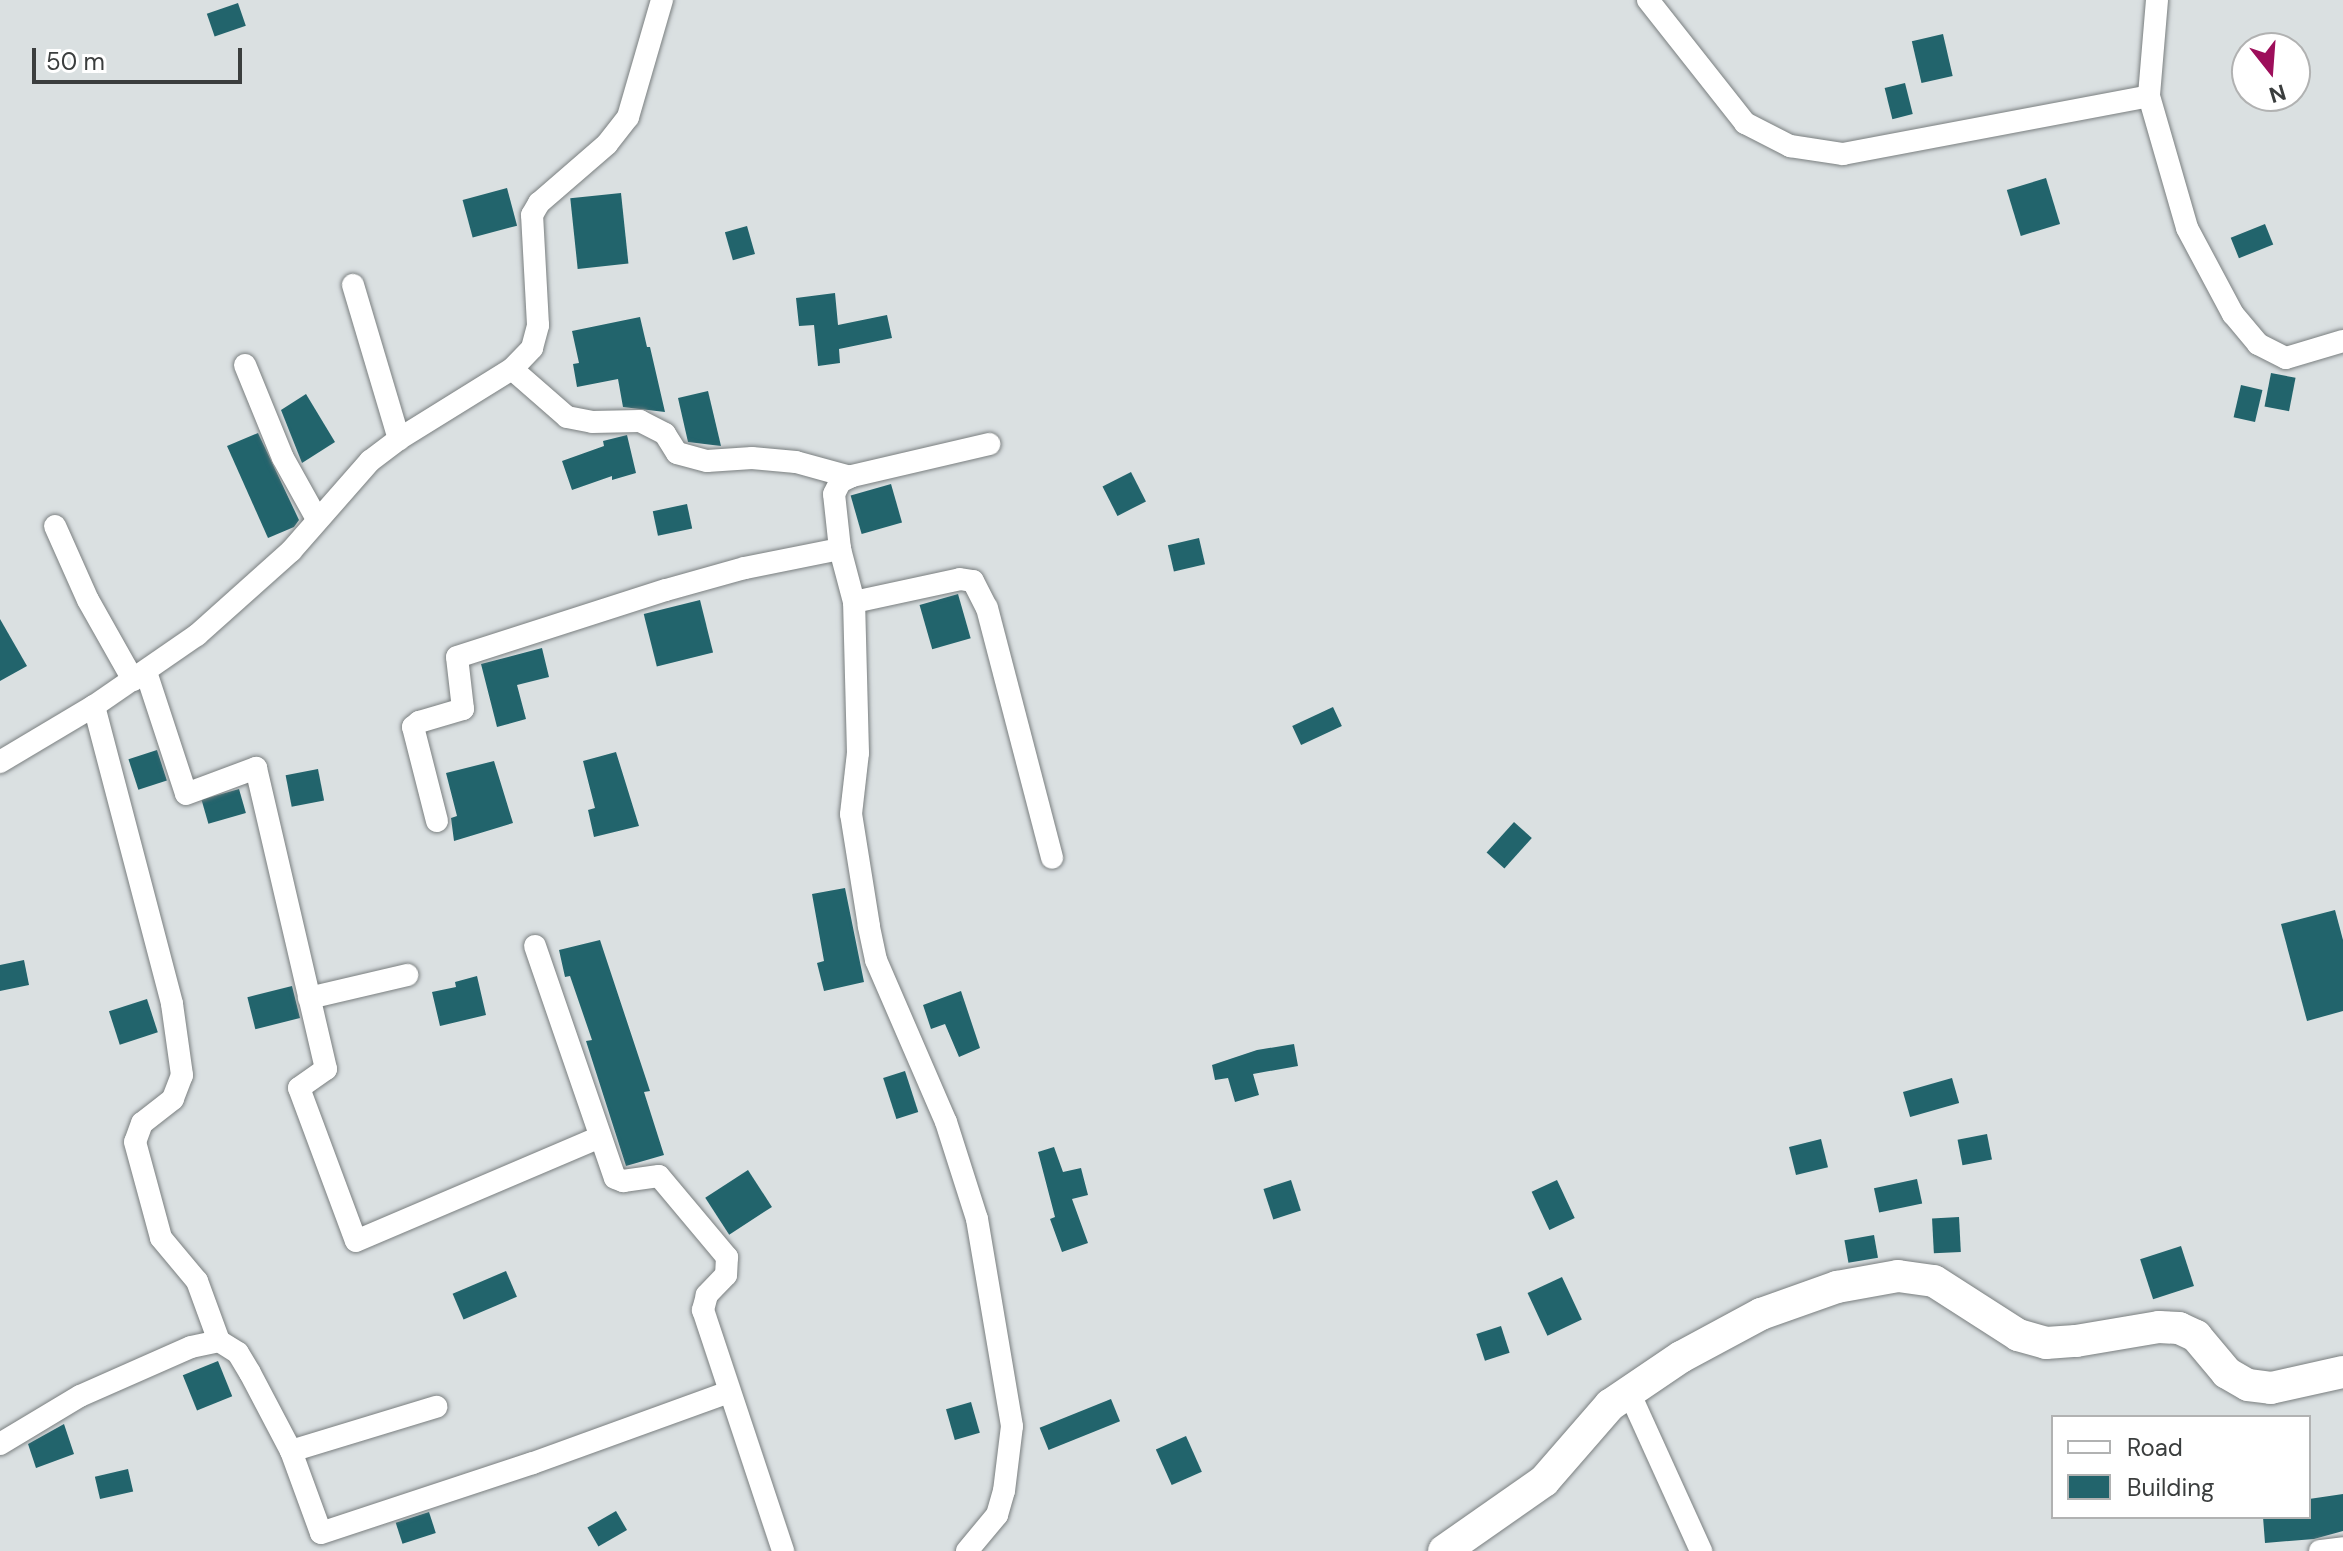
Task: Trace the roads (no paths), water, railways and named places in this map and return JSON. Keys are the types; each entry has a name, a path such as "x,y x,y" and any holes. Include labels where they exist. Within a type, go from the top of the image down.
{"street":[{"path":"0,762 139,676 235,603 291,551 370,461 399,439 512,369 532,348 538,325 532,215 539,203 607,144 628,117 662,0"},
{"path":"1648,0 1745,123 1790,146 1843,154 2149,96"},
{"path":"2157,0 2149,96 2187,228 2233,314 2258,344 2286,358 2343,341"},
{"path":"353,285 399,439"},
{"path":"245,365 283,458 317,519"},
{"path":"512,369 567,417 592,422 640,421 665,434 677,453 707,461 752,458 796,462 850,477"},
{"path":"967,1551 997,1515 1004,1491 1012,1426 977,1219 946,1122 876,960 869,926 851,814 858,753 854,602 840,549 834,494 840,482 850,477 989,444"},
{"path":"55,526 88,600 139,676 186,794 256,768 326,1069 299,1088 356,1241 600,1137"},
{"path":"437,821 413,727 463,709 457,657 666,590 840,549"},
{"path":"854,602 960,579 973,581 987,608 1052,858"},
{"path":"94,706 172,1004 182,1075 173,1099 142,1123 135,1142 161,1238 197,1281 219,1341 238,1353 291,1451 321,1533 533,1463 729,1392"},
{"path":"535,946 615,1178 623,1181 659,1176 727,1257 729,1267 726,1275 703,1303 729,1392 783,1551"},
{"path":"309,998 407,975"},
{"path":"1444,1551 1544,1481 1610,1405 1681,1357 1761,1314 1837,1287 1898,1276 1934,1281 2018,1335 2046,1343 2159,1327 2179,1328 2196,1336 2227,1373 2248,1385 2271,1388 2343,1372"},
{"path":"0,1444 80,1396 191,1347 219,1341"},
{"path":"1629,1392 1701,1551"},
{"path":"291,1451 436,1407"},
{"path":"2320,1551 2343,1548"}]}
